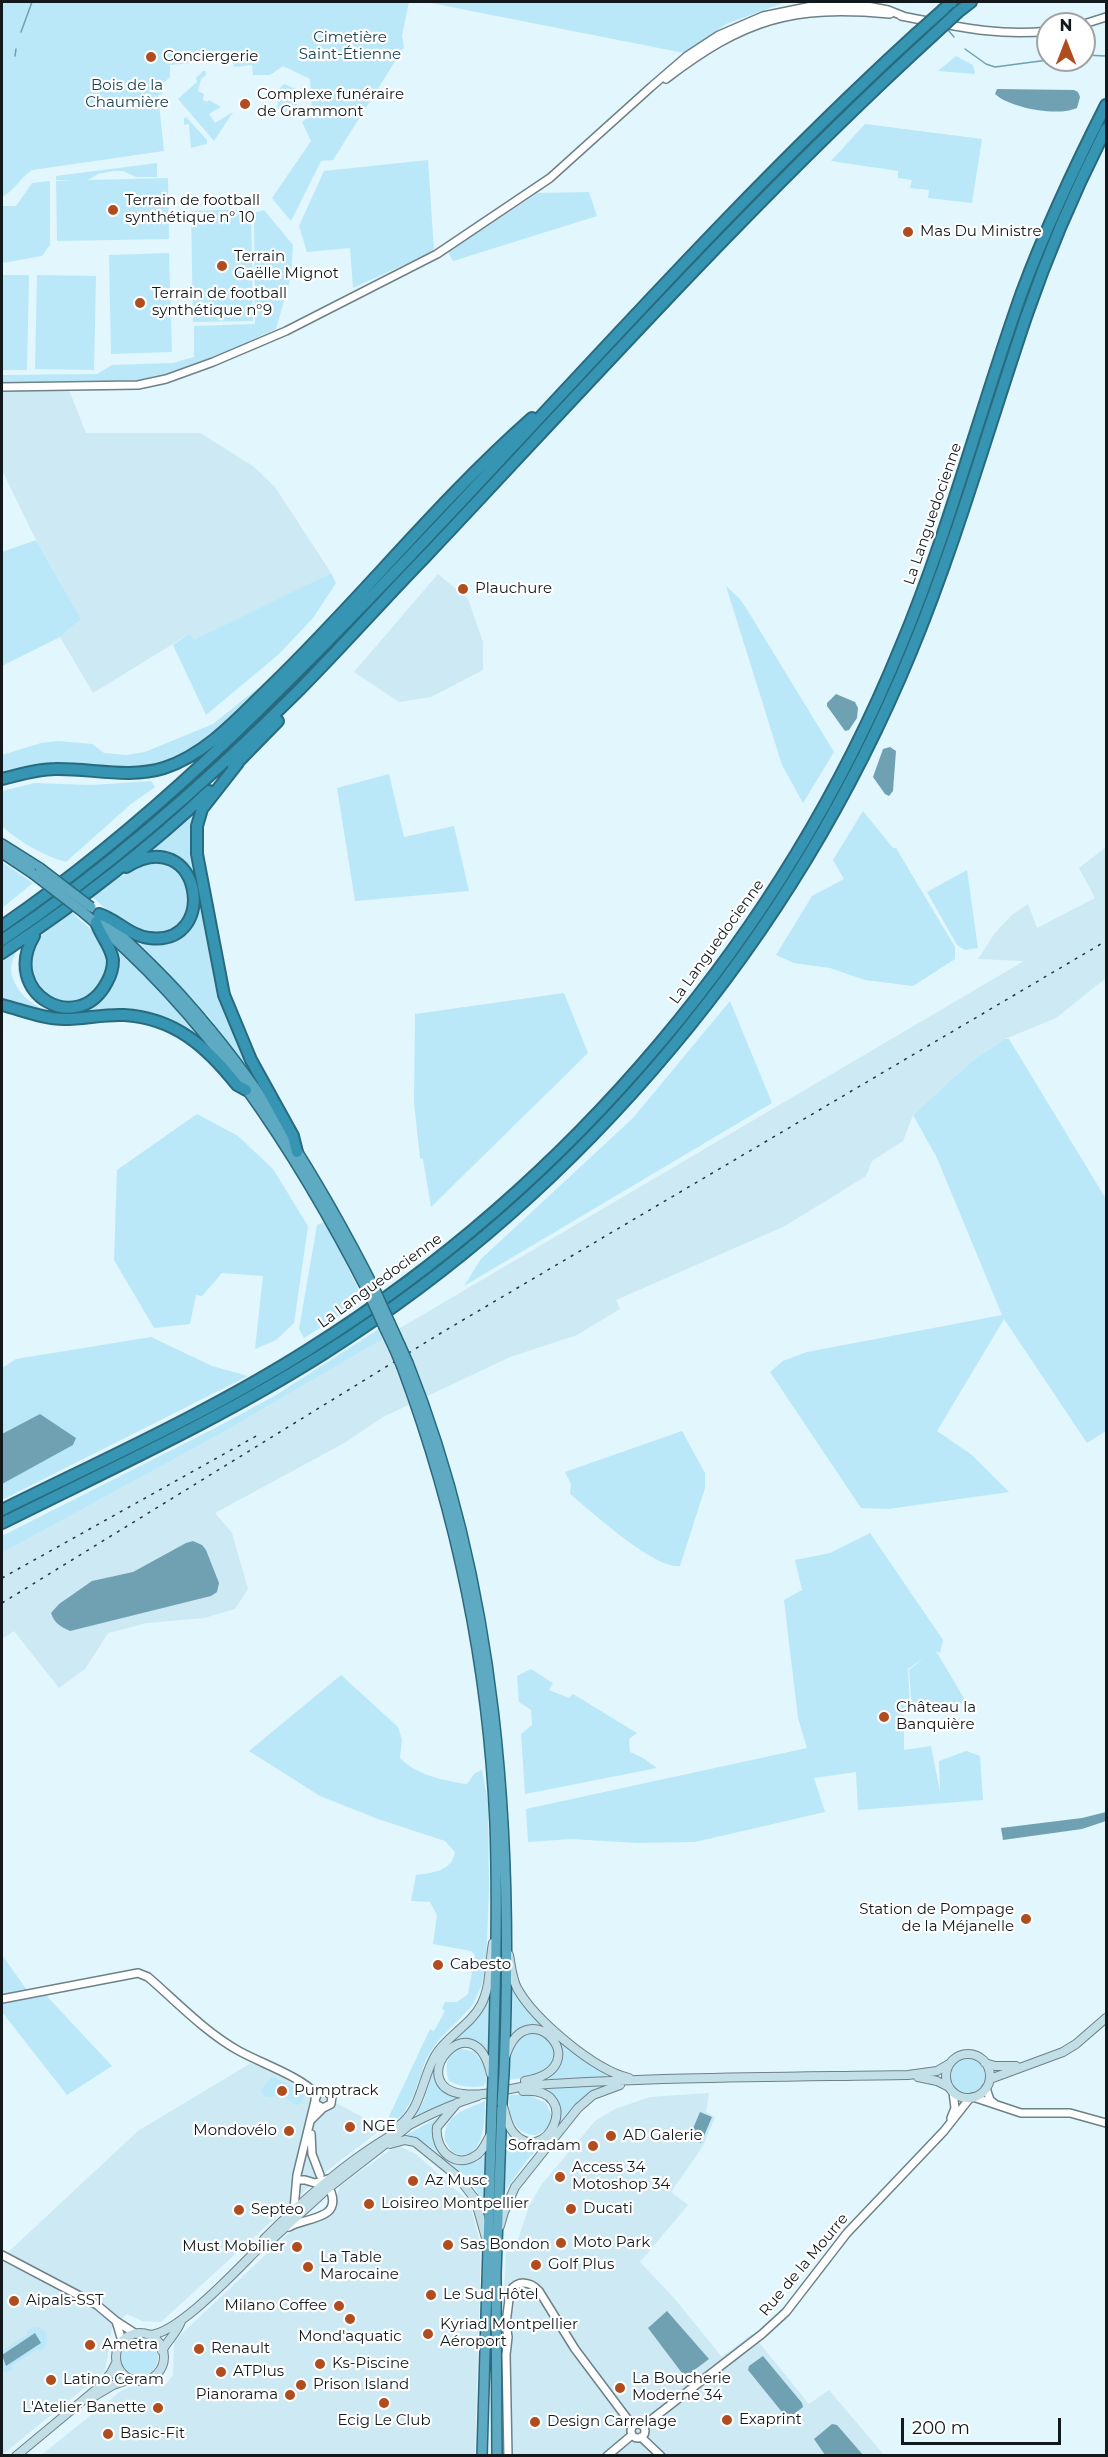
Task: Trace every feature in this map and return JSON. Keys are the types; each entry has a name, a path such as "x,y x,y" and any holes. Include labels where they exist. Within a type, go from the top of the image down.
{"highway":[{"path":"2,940 103,867 170,811 298,691 755,207 881,83 971,2"},
{"path":"2,926 92,860 151,811 234,736 316,655 804,140 948,5"},
{"name":"La Languedocienne","path":"2,1510 227,1398 302,1354 395,1292 476,1228 552,1160 619,1090 686,1013 737,944 789,865 836,784 880,696 929,574 1033,264 1072,174 1107,105"},
{"name":"La Languedocienne","path":"2,1523 242,1403 341,1343 410,1294 485,1235 558,1169 627,1099 701,1012 755,938 803,864 845,792 887,708 939,579 1045,266 1070,206 1107,129"},
{"path":"2,779 51,769 119,773 152,771 196,753 222,732 291,666 507,442 583,372"},
{"path":"2,953 167,830 238,763 292,706 298,691"},
{"path":"238,763 202,809 197,826 197,854 224,995 250,1060 293,1136 297,1152"},
{"path":"2,838 24,853 25,859"},
{"path":"2,844 25,859 92,914 185,999 222,1042 334,1209 405,1365 452,1490 479,1613 500,1776 505,1936 504,2073 491,2134 497,2456"},
{"path":"2,853 36,870"},
{"path":"92,914 110,918 135,934 148,938 162,938 177,932 193,912 194,887 188,873 176,863 162,858 146,858 135,862 109,879 100,881"},
{"path":"25,995 40,1003 59,1008 84,1004 101,992 110,978 112,959 92,914"},
{"path":"92,914 150,972 198,1026 246,1090 318,1199 373,1294"},
{"path":"15,965 19,953 26,944 53,917"},
{"path":"2,1005 63,1019 123,1015 160,1021 193,1039 237,1085 246,1090"},
{"path":"405,1365 455,1532 468,1592 488,1732 495,1822 493,2078 497,2105 493,2245 482,2456"}],"main road":[{"path":"16,2456 103,2383 116,2363 118,2348 122,2341 136,2334 159,2333 181,2321 263,2244 268,2243 339,2179 387,2140 403,2123 414,2109 430,2066 442,2045 469,2021 480,2006 488,1988 496,1923"},
{"path":"505,1936 515,1984 528,2003 575,2048 597,2064 614,2074 636,2081"},
{"path":"990,2079 1055,2055 1076,2044 1107,2018"},
{"path":"263,2244 264,2239 286,2217 328,2179 408,2127 457,2103 547,2075 557,2064 558,2047 547,2032 536,2029 526,2030 512,2042 504,2060"},
{"path":"485,2094 464,2094 446,2086 439,2075 442,2056 454,2045 471,2044 478,2048 486,2058 493,2078"},
{"path":"510,2088 636,2081 908,2075 938,2071 958,2056 971,2054 986,2063 1002,2067 1029,2064"},
{"path":"908,2075 937,2080 951,2090 972,2098 986,2088 990,2079 986,2063"},
{"path":"949,2064 946,2076 951,2090"},
{"path":"493,2245 515,2187 578,2108 598,2092 615,2085 627,2085 636,2081"},
{"path":"497,2105 510,2128 523,2140 542,2139 555,2128 557,2113 548,2097 530,2090 517,2091 510,2088"},
{"path":"457,2103 455,2109 445,2116 437,2127 438,2144 447,2156 459,2160 472,2157 482,2150 491,2134"},
{"path":"387,2140 415,2142 457,2176 475,2199 493,2245"},
{"path":"116,2363 119,2370 131,2379 142,2381 153,2377 162,2365 162,2351 168,2338 179,2327 181,2321"},
{"path":"149,2335 162,2351"},
{"path":"78,2404 113,2385 131,2379"}],"street":[{"path":"2,387 124,386 166,379 286,331 437,254 550,178 651,87 705,43 763,16 794,9 845,5 888,10 903,16 955,28 1008,33 1036,32"},
{"path":"2,1999 138,1973 148,1977 222,2040 239,2051 304,2083 323,2108"},
{"path":"986,2088 990,2100 997,2106"},
{"name":"Rue de la Mourre","path":"944,2131 955,2108 951,2090"},
{"path":"294,2210 301,2180 299,2171 310,2123 316,2098 325,2091 332,2096 331,2104 323,2108 310,2123"},
{"path":"972,2098 981,2098 997,2106 1021,2113 1071,2113 1107,2123"},
{"name":"Rue de la Mourre","path":"644,2426 732,2358 786,2312 847,2233 944,2131 972,2098"},
{"path":"310,2123 312,2154 320,2175"},
{"path":"301,2180 315,2183 328,2179"},
{"path":"285,2228 326,2214 333,2205 331,2192"},
{"path":"2,2255 97,2305 136,2334"},
{"path":"508,2456 506,2355 508,2337 506,2324 509,2293 516,2285 526,2283 534,2286 540,2293 575,2349 632,2425"},
{"path":"116,2321 122,2341"},
{"path":"632,2425 644,2426 644,2433 641,2437"},
{"path":"632,2425 630,2431 632,2435"},
{"path":"632,2435 641,2437 661,2456"},
{"path":"607,2456 632,2435"}],"shaded area":[{"path":"997,89 1074,90 1080,97 1077,108 1069,111 1034,110 1002,99 995,94"},
{"path":"69,390 86,433 200,433 253,466 275,487 331,573 193,641 189,634 93,693 60,637 81,619 34,536 2,470 2,391"},
{"path":"438,574 468,599 483,642 483,670 431,697 399,702 354,672"},
{"path":"836,694 855,702 858,708 857,718 849,730 845,731 827,706"},
{"path":"890,747 896,751 893,791 889,796 873,777 883,749"},
{"path":"1106,847 1106,978 1056,1018 1005,1039 972,1061 913,1115 903,1141 872,1161 866,1176 785,1226 616,1300 620,1309 577,1335 510,1357 383,1417 346,1442 215,1513 232,1533 248,1589 235,1609 204,1618 147,1623 108,1633 85,1669 59,1688 14,1631 2,1639 2,1553 220,1434 1024,961 978,959 995,933 1012,915 1028,904 1037,928 1095,898 1079,868"},
{"path":"40,1414 76,1438 73,1445 2,1484 2,1434"},
{"path":"193,1541 202,1545 206,1550 219,1583 217,1592 211,1596 70,1631 54,1620 51,1613 59,1604 92,1581 133,1572"},
{"path":"1106,1812 1106,1821 1082,1829 1003,1840 1001,1828 1082,1818"},
{"path":"251,2063 304,2086 383,2128 324,2173 161,2322 142,2321 127,2314 112,2328 105,2371 2,2455 2,2258 138,2131"},
{"path":"709,2093 706,2112 715,2117 703,2146 671,2192 688,2205 640,2262 674,2298 722,2357 752,2334 809,2404 829,2390 884,2455 503,2456 502,2336 506,2252 514,2252 529,2206 542,2184 595,2121 615,2109 650,2097"},
{"path":"700,2112 712,2117 701,2143 689,2138"},
{"path":"397,2145 416,2154 466,2199 481,2246 475,2455 40,2456 121,2391 129,2387 166,2384 173,2375 174,2341 293,2229 331,2214 340,2186"},
{"path":"667,2311 709,2359 685,2377 648,2328"},
{"path":"35,2333 41,2343 6,2366 2,2355"},
{"path":"763,2356 802,2403 803,2407 789,2418 748,2370 749,2366"},
{"path":"832,2424 837,2425 863,2455 825,2455 814,2439"}],"green space":[{"path":"2,2 409,2 402,35 404,47 333,160 321,161 291,221 272,198 311,141 302,122 312,114 310,79 283,66 270,75 253,75 252,65 234,67 232,59 170,65 170,77 160,86 163,94 158,95 164,151 32,170 2,197"},
{"path":"426,2 786,2 726,24 684,53"},
{"path":"956,56 973,65 975,74 938,71"},
{"path":"203,71 206,75 201,79 198,91 204,94 203,100 207,102 209,100 221,107 209,114 215,123 233,112 214,141 178,99 197,82 196,78"},
{"path":"284,84 296,89 297,105 287,112 278,109 277,91"},
{"path":"186,117 207,140 207,144 191,148 189,124 184,125"},
{"path":"865,124 982,139 972,203 928,198 929,190 910,188 912,180 898,178 898,171 831,161"},
{"path":"428,160 434,251 353,288 350,248 307,252 299,226 324,171"},
{"name":"Terrain de football synthétique n° 10","path":"157,163 157,177 136,177 123,171 114,171 98,174 88,180 168,178 169,239 57,241 56,181 74,180 56,180 56,176"},
{"path":"50,181 50,245 42,256 2,263 2,206 16,206 32,183"},
{"path":"589,192 597,216 453,261 448,252 538,193"},
{"name":"Terrain Gaëlle Mignot","path":"251,209 253,321 193,322 191,211"},
{"path":"264,210 293,245 291,276 276,329 205,362 149,380 98,385 2,384 2,375 97,374 112,365 173,363 194,357 194,326 255,324 254,213"},
{"name":"Terrain de football synthétique n°9","path":"169,253 172,352 111,354 109,255"},
{"path":"2,275 29,275 27,370 2,370"},
{"path":"37,275 96,276 94,370 35,369"},
{"path":"36,540 81,619 60,637 2,666 2,552"},
{"path":"331,573 336,583 313,618 279,654 206,715 173,645 189,634 194,640"},
{"path":"726,586 740,599 834,752 803,803 782,765"},
{"path":"258,688 260,690 207,738 177,757 161,763 133,768 57,763 2,773 2,755 41,743 58,741 92,744 104,753 126,755 145,752 213,724"},
{"path":"389,774 404,837 454,826 469,891 355,901 337,788"},
{"path":"151,781 155,787 131,804 66,862 32,848 2,826 2,791 35,783 91,785"},
{"path":"199,807 195,819 219,988 276,1112 210,1018 134,937 172,938 198,905 199,894 191,876 173,863 143,854"},
{"path":"863,811 893,848 896,848 955,947 955,959 913,986 865,980 830,968 794,963 776,955 812,896 844,879 833,860"},
{"path":"2,862 33,883 2,908"},
{"path":"155,862 173,868 184,878 190,890 190,904 186,916 177,927 165,933 150,934 133,929 91,896 139,865"},
{"path":"967,870 978,948 965,950 957,945 927,892"},
{"path":"71,912 101,941 108,959 107,968 103,979 92,993 78,1000 62,1002 46,1000 33,994 23,984 18,973 21,960 37,940"},
{"path":"114,945 167,1000 204,1043 171,1021 52,1014 2,1001 2,960 20,946 11,969 13,980 29,1001 46,1010 65,1012 83,1009 99,1000 111,986 117,968"},
{"path":"564,993 588,1053 431,1207 423,1159 420,1158 414,1102 415,1014"},
{"path":"730,1001 772,1103 464,1286 481,1259 633,1118"},
{"path":"1005,1039 1009,1039 1106,1199 1106,1431 1087,1443 1004,1319 937,1431 972,1455 1009,1492 888,1509 861,1508 770,1372 783,1361 807,1352 1002,1315 937,1158 913,1115 972,1061"},
{"path":"197,1114 238,1136 273,1169 308,1226 294,1323 276,1340 255,1349 263,1276 222,1273 202,1296 196,1295 190,1324 154,1328 114,1260 117,1170"},
{"path":"325,1222 364,1300 304,1338 299,1329 317,1225"},
{"path":"379,1329 384,1338 220,1434 2,1553 2,1536 276,1395"},
{"path":"151,1337 212,1366 248,1376 2,1500 2,1368 16,1359"},
{"path":"682,1431 705,1473 705,1488 680,1566 669,1565 655,1559 624,1538 570,1494 571,1484 565,1472"},
{"path":"870,1533 943,1640 940,1653 936,1651 965,1700 952,1710 912,1710 909,1670 924,1658 908,1669 910,1710 904,1710 904,1750 931,1746 940,1792 939,1761 966,1751 980,1756 983,1800 858,1810 856,1772 814,1778 825,1812 695,1842 637,1843 572,1839 528,1842 526,1809 807,1748 798,1718 784,1600 802,1590 795,1560 830,1553"},
{"path":"531,1669 553,1683 549,1690 569,1698 573,1694 637,1733 629,1739 630,1752 657,1768 525,1794 521,1734 532,1725 531,1710 519,1702 517,1676"},
{"path":"341,1675 398,1727 402,1740 400,1758 414,1769 431,1776 467,1784 475,1773 482,1770 488,1802 489,1889 486,1965 481,1987 472,2006 437,2042 426,2059 414,2095 402,2116 385,2125 430,2029 434,2031 445,2011 442,2009 445,2002 457,2002 468,1994 475,1955 471,1951 433,1944 437,1915 430,1902 411,1901 416,1875 441,1870 453,1858 455,1852 445,1841 378,1819 320,1796 249,1751"},
{"path":"2,1955 27,1990 2,1994"},
{"path":"511,1984 520,1997 572,2049 609,2077 548,2079 558,2067 561,2055 559,2044 544,2028 533,2026 521,2028 510,2036"},
{"path":"491,1990 490,2056 479,2042 461,2039 450,2043 481,2013"},
{"path":"43,1992 112,2066 67,2095 2,2012 2,2000"},
{"path":"531,2032 539,2034 551,2043 555,2055 554,2062 540,2075 509,2080 512,2051 519,2039"},
{"path":"459,2048 475,2052 485,2068 487,2077 484,2086 466,2087 449,2081 447,2062"},
{"path":"437,2059 440,2084 448,2092 462,2097 415,2117 424,2100"},
{"path":"968,2059 980,2064 985,2076 980,2088 968,2093 956,2088 951,2076 956,2064"},
{"name":"Pumptrack","path":"272,2076 304,2092 302,2103 297,2105 281,2096 263,2095 261,2090"},
{"path":"605,2085 579,2101 560,2125 560,2112 555,2099 541,2088"},
{"path":"527,2094 546,2103 552,2116 549,2128 536,2135 523,2132 518,2128 510,2111 509,2097 511,2095"},
{"path":"485,2101 483,2129 477,2147 471,2153 463,2155 452,2152 445,2141 447,2125 456,2115"},
{"path":"439,2117 432,2134 439,2152 457,2164 476,2162 484,2156 484,2208 473,2185 462,2174 426,2143 406,2135"},
{"path":"507,2134 515,2141 524,2144 534,2145 545,2142 527,2160 505,2191"},
{"path":"34,2327 44,2330 47,2336 46,2344 40,2352 38,2349 11,2366 13,2370 2,2371 2,2351 28,2334 26,2331"},
{"path":"139,2338 152,2344 158,2357 152,2370 139,2376 126,2370 120,2357 126,2344"}],"waterway":[{"path":"21,32 32,2"},
{"path":"948,30 954,37"},
{"path":"15,56 16,49"},
{"path":"965,49 986,64 995,67 1036,62"},
{"path":"1096,56 1106,56"}],"railway":[{"path":"2,1603 441,1333 1106,941"},
{"path":"2,1578 258,1435"}],"place":[{"name":"Conciergerie","path":"151,57"},
{"name":"Complexe funéraire de Grammont","path":"245,104"},
{"name":"Terrain de football synthétique n° 10","path":"113,210"},
{"name":"Mas Du Ministre","path":"908,232"},
{"name":"Terrain Gaëlle Mignot","path":"222,266"},
{"name":"Terrain de football synthétique n°9","path":"140,303"},
{"name":"Plauchure","path":"463,589"},
{"name":"Château la Banquière","path":"884,1717"},
{"name":"Station de Pompage de la Méjanelle","path":"1026,1919"},
{"name":"Cabesto","path":"438,1965"},
{"name":"Pumptrack","path":"282,2091"},
{"name":"NGE","path":"350,2127"},
{"name":"Mondovélo","path":"289,2131"},
{"name":"AD Galerie","path":"611,2136"},
{"name":"Sofradam","path":"593,2146"},
{"name":"Access 34 Motoshop 34","path":"560,2177"},
{"name":"Az Musc","path":"413,2181"},
{"name":"Loisireo Montpellier","path":"369,2204"},
{"name":"Ducati","path":"571,2209"},
{"name":"Septeo","path":"239,2210"},
{"name":"Moto Park","path":"561,2243"},
{"name":"Sas Bondon","path":"448,2245"},
{"name":"Must Mobilier","path":"297,2247"},
{"name":"Golf Plus","path":"536,2265"},
{"name":"La Table Marocaine","path":"308,2267"},
{"name":"Le Sud Hôtel","path":"431,2295"},
{"name":"Aipals-SST","path":"14,2301"},
{"name":"Milano Coffee","path":"339,2306"},
{"name":"Mond'aquatic","path":"350,2319"},
{"name":"Kyriad Montpellier Aéroport","path":"428,2334"},
{"name":"Ametra","path":"90,2345"},
{"name":"Renault","path":"199,2349"},
{"name":"Ks-Piscine","path":"320,2364"},
{"name":"ATPlus","path":"221,2372"},
{"name":"Latino Ceram","path":"51,2380"},
{"name":"Prison Island","path":"301,2385"},
{"name":"La Boucherie Moderne 34","path":"620,2388"},
{"name":"Pianorama","path":"290,2395"},
{"name":"Ecig Le Club","path":"384,2403"},
{"name":"L'Atelier Banette","path":"158,2408"},
{"name":"Exaprint","path":"727,2420"},
{"name":"Design Carrelage","path":"535,2422"},
{"name":"Basic-Fit","path":"108,2434"}],"park label":[{"name":"Cimetière Saint-Étienne","path":"350,46"},
{"name":"Bois de la Chaumière","path":"127,94"}]}
